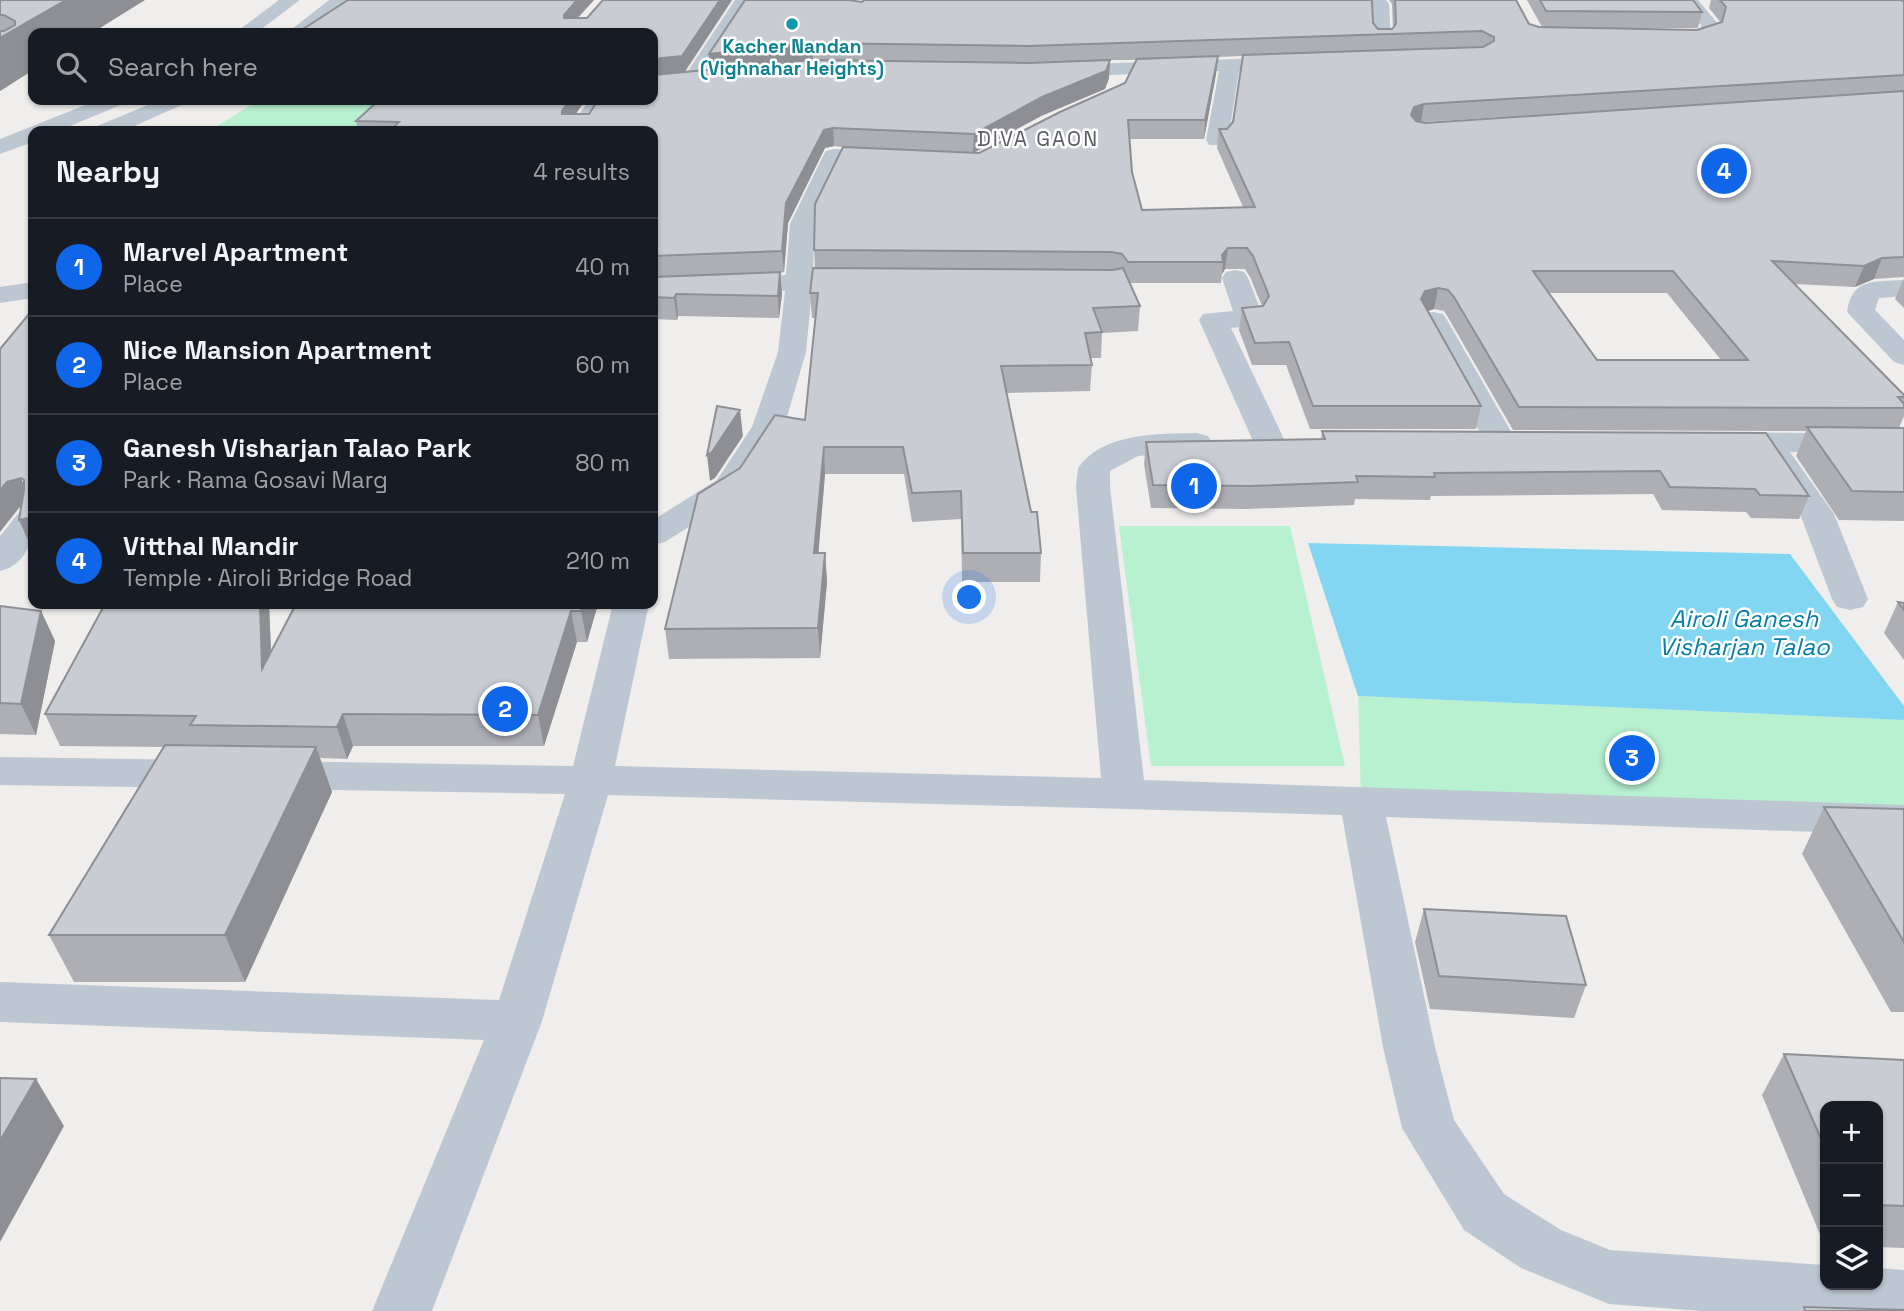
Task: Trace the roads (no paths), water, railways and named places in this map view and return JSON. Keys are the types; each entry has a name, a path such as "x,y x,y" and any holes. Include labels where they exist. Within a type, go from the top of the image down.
{"street":[{"path":"251,28 291,0"},
{"path":"303,28 340,0"},
{"path":"717,78 686,81 744,0"},
{"path":"1374,0 1380,4 1382,40"},
{"path":"1645,38 1692,38 1708,34 1710,24 1689,0"},
{"path":"1700,0 1713,0"},
{"path":"1041,72 1313,62"},
{"path":"1217,140 1230,65"},
{"path":"1116,95 1126,68"},
{"path":"52,126 104,105"},
{"path":"117,126 165,105"},
{"path":"581,126 595,105"},
{"path":"0,147 28,136"},
{"path":"658,532 729,487 768,427 792,352 802,224 834,156 912,160"},
{"path":"1124,792 1093,487 1094,468 1109,454 1132,447 1259,442 1213,320 1250,319 1235,278"},
{"path":"746,284 894,283"},
{"path":"1904,288 1872,290 1863,297 1861,312 1904,356"},
{"path":"0,295 28,291"},
{"path":"1433,320 1515,442 1460,442"},
{"path":"1683,442 1904,444"},
{"path":"1767,442 1817,514 1850,599"},
{"path":"0,560 28,524"},
{"path":"0,568 28,567"},
{"path":"402,1311 517,1021 591,779 630,609"},
{"path":"0,771 591,779 1124,792 1904,820"},
{"path":"1361,800 1409,1047 1429,1128 1484,1212 1541,1249 1609,1277 1669,1297 1904,1298"},
{"path":"0,1002 517,1021"}],"water":[{"name":"Airoli Ganesh Visharjan Talao","path":"1308,543 1790,554 1904,706 1904,720 1358,696"}],"place":[{"name":"Kacher Nandan (Vighnahar Heights)","path":"792,24"},
{"name":"Vitthal Mandir","path":"1724,171"},
{"name":"Marvel Apartment","path":"1194,486"},
{"name":"Nice Mansion Apartment","path":"505,709"},
{"name":"Ganesh Visharjan Talao Park","path":"1632,758"}],"district":[{"name":"DIVA GAON","path":"1038,139"}]}
